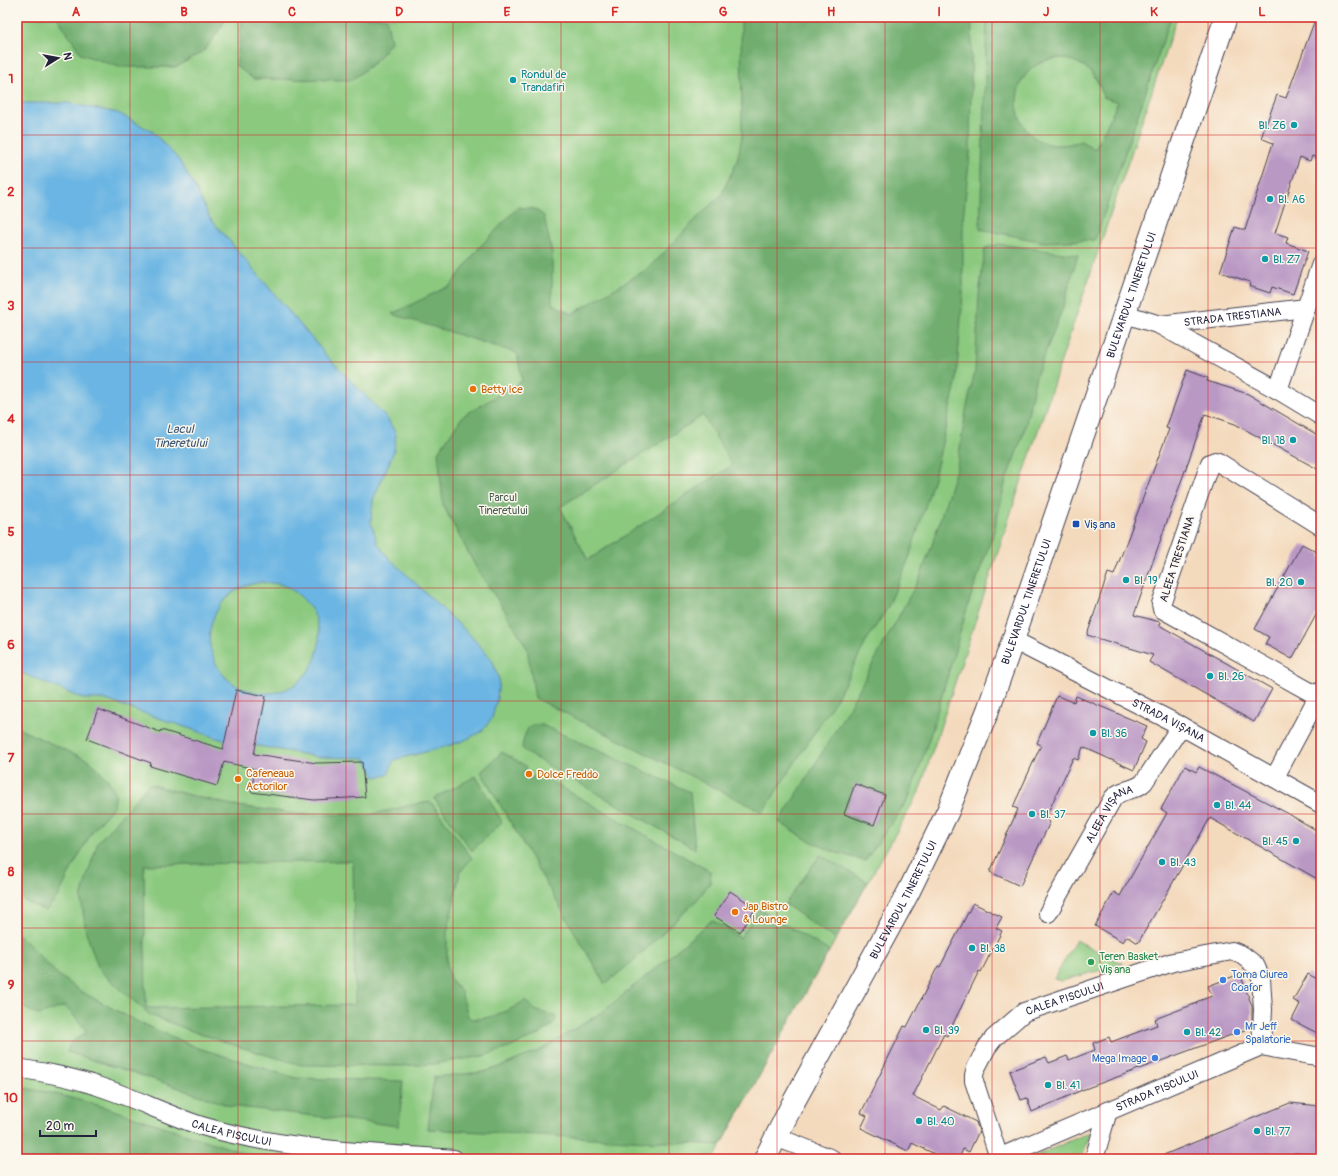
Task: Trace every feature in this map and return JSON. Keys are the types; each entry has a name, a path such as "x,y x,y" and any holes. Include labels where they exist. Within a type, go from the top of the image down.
{"main road":[{"name":"BULEVARDUL TINERETULUI","path":"766,1159 796,1099 908,893 948,811 988,710 1013,640 1226,17"}],"street":[{"path":"1278,390 1321,264"},
{"name":"STRADA TRESTIANA","path":"1160,326 1306,308"},
{"path":"1125,314 1160,326 1278,390 1321,416"},
{"name":"ALEEA TRESTIANA","path":"1275,777 1320,695 1162,609 1161,604 1210,463 1215,461 1218,462 1321,526"},
{"name":"STRADA VIȘANA","path":"1013,640 1181,726 1321,804"},
{"name":"ALEEA VIȘANA","path":"1048,913 1113,798 1120,792 1137,788 1144,782 1181,726"},
{"name":"CALEA PISCULUI","path":"998,1158 974,1082 974,1075 981,1057 994,1038 1024,1012 1173,962 1232,951 1242,955 1255,965 1262,978 1263,1010 1261,1046"},
{"path":"1261,1046 1321,1057"},
{"name":"STRADA PISCULUI","path":"998,1158 1261,1046"},
{"name":"CALEA PISCULUI","path":"17,1068 65,1077 92,1084 202,1126 243,1136 292,1145 345,1151 454,1159"},
{"path":"1094,1159 1108,1111"},
{"path":"776,1137 832,1159"}],"green space":[{"name":"Parcul Tineretului","path":"17,17 1177,17 1055,379 919,792 766,1063 714,1159 17,1159"},
{"path":"57,17 225,17 222,26 204,51 176,67 119,67 81,54"},
{"path":"243,17 386,17 391,42 377,60 352,80 254,79 236,66"},
{"path":"741,17 972,17 970,153 963,219 963,293 956,383 934,478 909,558 888,607 867,640 837,698 763,812 535,698 527,648 505,611 478,571 443,505 438,452 463,416 522,381 517,353 392,314 451,285 479,248 518,207 535,209 544,216 552,253 552,304 572,314 644,271 659,258 721,195 737,161 742,137","holes":["703,415 732,465 588,560 560,507"]},
{"path":"987,17 1171,17 1095,240 1043,242 980,229","holes":["1060,58 1076,62 1089,70 1097,81 1103,97 1118,102 1095,149 1081,141 1063,145 1043,142 1031,135 1022,123 1018,108 1018,94 1023,79 1033,68 1048,60"]},
{"path":"999,244 1078,255 1062,310 1036,376 1024,433 1006,480 994,531 969,602 931,733 909,798 865,861 834,852 806,839 779,822 852,702 920,577 932,545 957,466 966,411 975,370 979,295 985,248","holes":["855,784 885,795 874,825 844,814"]},
{"path":"531,725 542,725 690,792 695,849 528,754 522,748 527,730"},
{"path":"17,728 90,761 108,780 116,793 114,806 93,830 59,895 46,911 24,901 17,889"},
{"path":"502,752 527,767 523,775 531,780 536,773 711,872 710,883 696,901 632,962 605,984 481,772"},
{"path":"476,776 502,822 472,851 434,798"},
{"path":"149,784 237,806 299,814 369,815 431,802 472,858 460,872 447,933 447,966 450,979 461,992 468,1016 471,1019 489,1017 507,1011 526,1000 535,1010 556,1017 554,1024 540,1034 509,1048 483,1056 433,1064 402,1066 301,1065 197,1033 150,1015 99,970 86,932 81,898 98,842","holes":["353,861 355,1005 146,1008 144,865"]},
{"path":"820,855 868,882 836,940 785,904"},
{"path":"760,909 829,951 721,1145 428,1129 434,1077 483,1072 541,1050 605,1010 712,920 740,938"},
{"path":"19,934 56,973 80,991 136,1021 198,1048 296,1078 403,1081 399,1126 230,1106 153,1079 67,1052 70,1043 87,1032 65,1006 39,1015 17,1005 17,941"},
{"name":"Teren Basket Vișana","path":"1076,940 1123,964 1061,981 1054,979"},
{"path":"17,1087 52,1093 105,1107 250,1155 287,1159 104,1159 56,1157 51,1159 23,1159 17,1156"},
{"path":"1090,1132 1082,1159 1029,1159"}],"water":[{"name":"Lacul Tineretului","path":"17,103 68,103 118,113 153,132 179,160 196,189 210,218 326,355 387,418 396,434 394,451 373,500 371,522 378,544 389,558 471,636 492,660 499,680 497,699 492,718 481,732 463,741 394,760 388,775 375,777 365,758 318,757 220,739 103,699 83,699 17,671","holes":["261,582 282,585 302,598 312,610 317,623 319,638 317,652 312,665 304,677 292,686 278,692 270,693 251,691 232,683 217,666 210,648 209,637 213,619 222,603 235,591 245,586"]}],"building":[{"path":"1316,17 1321,17 1321,159 1312,156 1310,161 1300,157 1275,233 1288,237 1286,243 1308,251 1293,294 1272,287 1270,293 1249,286 1250,282 1220,272 1235,227 1245,230 1273,143 1261,138 1277,95 1286,98"},
{"path":"1187,370 1208,378 1207,381 1248,394 1321,437 1321,471 1235,424 1205,414 1134,615 1160,622 1159,625 1272,689 1254,722 1149,662 1153,655 1087,635 1108,573 1114,575 1169,429 1166,428"},
{"name":"Bl. 20","path":"1302,544 1321,554 1321,606 1292,659 1265,644 1269,637 1255,629"},
{"path":"236,690 266,696 254,754 317,763 362,762 365,797 314,800 251,792 255,769 224,762 217,786 150,766 151,763 87,739 98,709 160,732 161,730 223,749"},
{"path":"1057,696 1074,702 1076,696 1147,726 1141,739 1146,742 1134,770 1083,747 1078,760 1073,758 1045,819 1050,822 1020,886 990,872 1018,809 1013,807 1041,745 1037,743"},
{"path":"1185,766 1196,772 1199,767 1287,813 1321,833 1321,881 1210,818 1138,943 1127,936 1123,942 1095,926 1114,892 1120,896 1167,813 1161,809"},
{"path":"855,784 885,795 874,825 844,814"},
{"name":"Jap Bistro & Lounge","path":"730,891 756,908 740,932 714,916"},
{"path":"973,903 1002,917 996,928 1002,931 981,972 979,971 947,1036 944,1034 913,1096 941,1110 944,1106 976,1122 979,1131 969,1152 963,1149 959,1159 945,1159 912,1143 908,1151 861,1128 867,1116 861,1113 904,1026 907,1027 938,966 940,967"},
{"name":"Bl. 42","path":"1240,974 1252,1006 1252,1025 1250,1028 1082,1090 1032,1112 1027,1098 1021,1100 1010,1071 1046,1057 1049,1063 1067,1056 1069,1060 1095,1050 1093,1043 1109,1037 1111,1042 1157,1025 1155,1019 1212,996 1208,986"},
{"path":"1308,974 1321,981 1321,1035 1292,1020 1300,1004 1293,1000"},
{"name":"Bl. 77","path":"1290,1103 1321,1106 1321,1155 1295,1153 1280,1159 1154,1159"}],"place":[{"name":"Rondul de Trandafiri","path":"513,80"},
{"name":"Bl. Z6","path":"1294,125"},
{"name":"Bl. A6","path":"1270,199"},
{"name":"Bl. Z7","path":"1265,259"},
{"name":"Betty Ice","path":"473,389"},
{"name":"Bl. 18","path":"1293,440"},
{"name":"Vișana","path":"1076,524"},
{"name":"Bl. 19","path":"1126,580"},
{"name":"Bl. 20","path":"1301,582"},
{"name":"Bl. 26","path":"1210,676"},
{"name":"Bl. 36","path":"1093,733"},
{"name":"Dolce Freddo","path":"529,774"},
{"name":"Cafeneaua Actorilor","path":"238,779"},
{"name":"Bl. 44","path":"1217,805"},
{"name":"Bl. 37","path":"1032,814"},
{"name":"Bl. 45","path":"1296,841"},
{"name":"Bl. 43","path":"1162,862"},
{"name":"Jap Bistro & Lounge","path":"735,912"},
{"name":"Bl. 38","path":"972,948"},
{"name":"Teren Basket Vișana","path":"1091,962"},
{"name":"Toma Ciurea Coafor","path":"1223,980"},
{"name":"Bl. 39","path":"926,1030"},
{"name":"Bl. 42","path":"1187,1032"},
{"name":"Mr Jeff Spalatorie","path":"1237,1032"},
{"name":"Mega Image","path":"1155,1058"},
{"name":"Bl. 41","path":"1048,1085"},
{"name":"Bl. 40","path":"919,1121"},
{"name":"Bl. 77","path":"1257,1131"}]}
